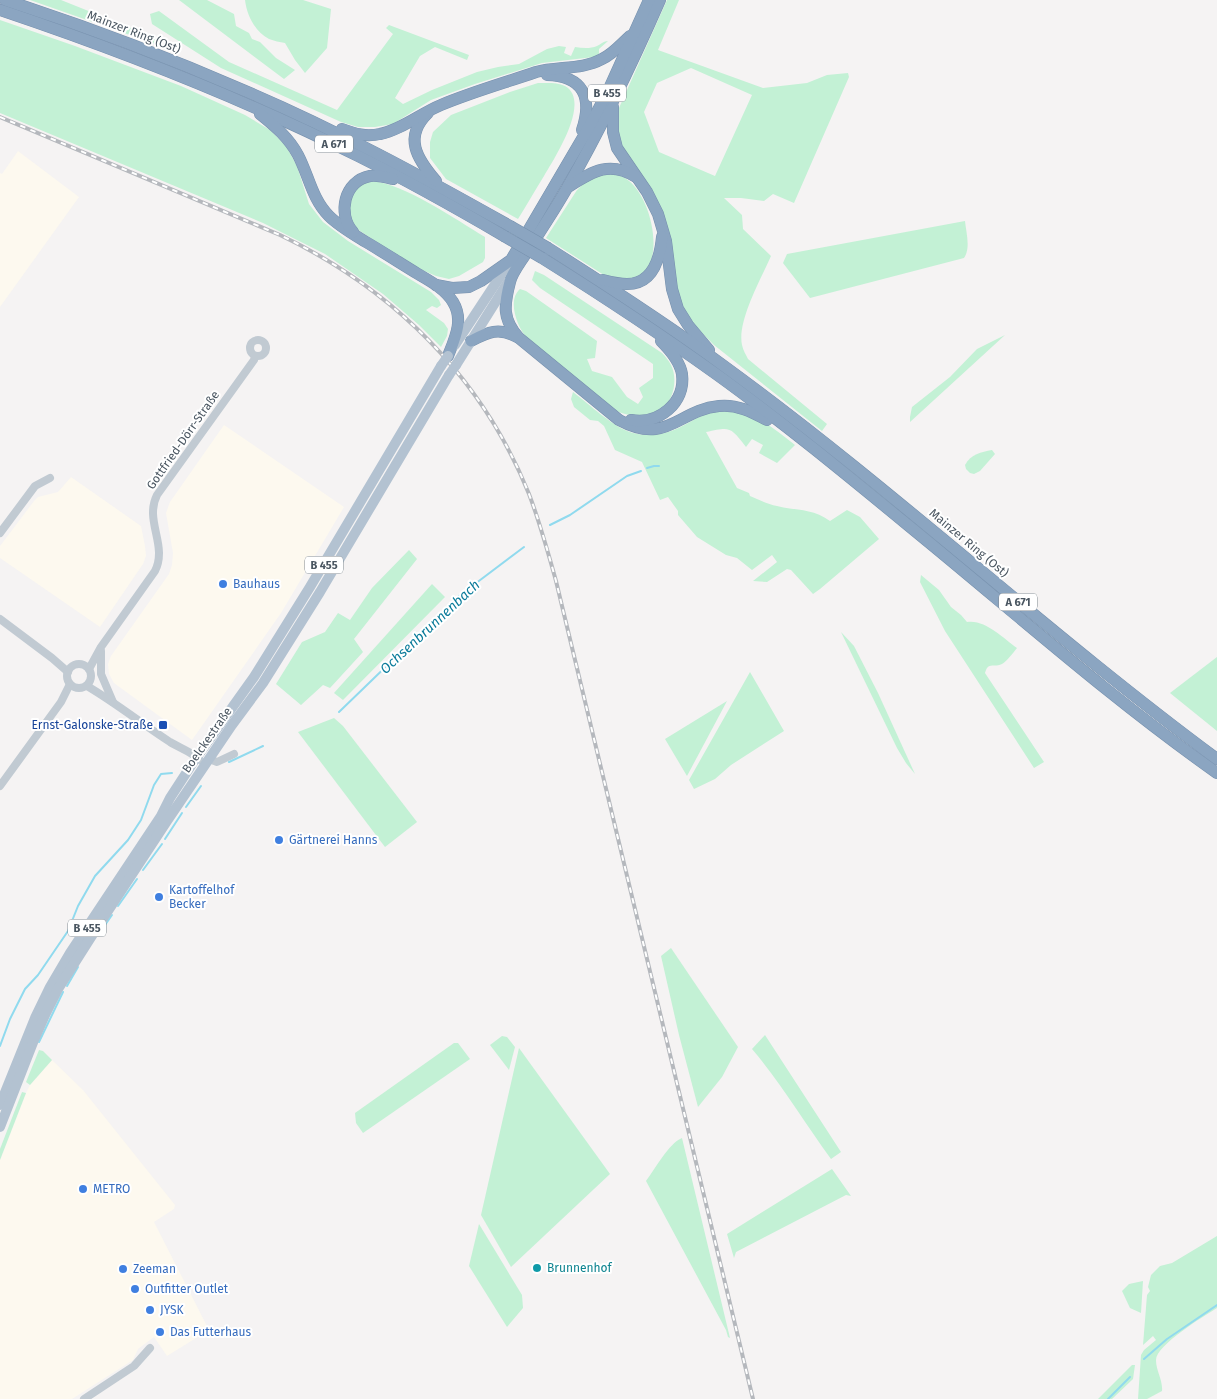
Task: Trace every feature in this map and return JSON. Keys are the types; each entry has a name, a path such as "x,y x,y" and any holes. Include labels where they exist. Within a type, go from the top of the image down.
{"highway":[{"name":"Mainzer Ring (Ost)","path":"5,0 76,24 196,70 300,116"},
{"name":"B 455","path":"510,260 575,153 608,92 649,0"},
{"name":"B 455","path":"510,279 567,188 597,134 660,0"},
{"name":"A 671","path":"0,10 134,57 240,101 358,156 507,231 548,248 641,308 724,366"},
{"path":"300,116 354,133 373,135 392,131 442,104 543,70 579,67 595,62 607,56 635,32"},
{"path":"522,77 561,76 568,78 582,91 586,98 587,111 575,153"},
{"path":"614,100 612,124 617,148 641,181 653,202 668,253 672,289 678,308 693,332 724,366"},
{"path":"240,101 258,112 283,133 299,156 313,194 323,209 336,222 436,285 452,301 458,313 458,332 448,356"},
{"path":"432,109 419,125 415,146 421,162 440,186"},
{"name":"A 671","path":"300,116 364,146 440,186 507,231 542,258 636,318 717,375 797,436"},
{"path":"567,188 592,172 609,168 630,173 641,181"},
{"path":"358,236 347,223 344,210 346,196 353,185 370,176 385,177 427,192"},
{"path":"597,279 629,284 644,278 656,265 659,256 662,237 661,225"},
{"path":"436,285 452,288 469,286 482,281 510,260"},
{"path":"510,279 506,303 506,318 511,328 519,338 619,420 633,426 656,429 672,425 705,409 732,406 754,413 797,436"},
{"path":"607,410 627,419 651,420 665,413 678,398 682,375 676,360 664,343 636,318"},
{"path":"471,341 494,331 507,333 519,338"},
{"name":"Mainzer Ring (Ost)","path":"724,366 821,441 1105,674 1217,759"},
{"name":"Mainzer Ring (Ost)","path":"797,436 1099,683 1217,773"}],"main road":[{"name":"B 455","path":"448,356 510,260"},
{"name":"B 455","path":"471,341 510,279"},
{"name":"Boelckestraße","path":"0,1127 34,1040 58,989 207,762 263,683 471,341"},
{"name":"Boelckestraße","path":"0,1105 34,1018 70,953 161,816 170,798 196,759 254,677 310,588 448,356"}],"street":[{"name":"Gottfried-Dörr-Straße","path":"87,667 155,571 158,564 159,550 152,515 157,495 255,356"},
{"path":"0,533 35,486 50,478"},
{"path":"0,619 52,658 70,669"},
{"path":"101,647 101,674 113,702"},
{"path":"78,664 87,667 92,676 89,683 80,688 72,686 67,676 70,669 78,664"},
{"path":"89,683 113,702 196,759 216,762 234,754"},
{"path":"0,786 72,686"},
{"path":"84,1399 134,1366 150,1348"}],"shaded area":[{"path":"18,151 79,197 0,307 0,173 2,174"},
{"path":"224,425 344,507 281,613 192,740 114,683 109,674 108,664 111,656 169,574 173,553 166,513 170,502"},
{"path":"71,477 141,526 145,546 146,556 143,564 100,627 0,558 0,546 34,501 38,497 58,492"},
{"path":"52,1060 83,1090 175,1205 174,1209 154,1222 209,1330 167,1356 154,1337 138,1349 133,1360 72,1399 0,1399 0,1160 30,1085"}],"green space":[{"path":"30,0 61,0 161,40 161,46"},
{"path":"179,0 207,0 234,14 236,26 249,33 252,39 260,42 276,58 295,70 284,79"},
{"path":"245,0 303,0 331,9 327,48 305,73 285,43 269,39 260,32 250,17"},
{"path":"667,0 679,0 658,50 763,88 807,83 827,75 848,73 849,77 794,203 773,194 764,201 724,198 742,215 743,229 771,256 746,312 741,335 744,351 748,359 827,424 822,431 714,345 696,327 683,310 675,293 669,244 618,144 615,117","holes":["691,68 752,95 715,176 659,152 644,112 657,83"]},
{"path":"159,11 229,62 337,110 393,34 386,28 389,25 469,55 467,60 435,47 420,56 395,98 403,104 477,72 519,64 547,49 559,46 566,47 564,53 571,56 575,47 592,48 608,41 599,49 599,54 594,57 542,63 431,100 393,124 358,127 341,122 221,68 152,24 150,14"},
{"path":"0,20 181,86 245,115 270,130 286,146 297,166 309,204 323,222 348,241 431,292 439,300 441,305 437,308 432,306 426,310 444,323 448,329 447,336 441,347 383,294 325,254 263,223 0,113"},
{"path":"538,83 555,83 565,86 572,93 575,104 573,117 562,144 518,219 446,179 430,158 430,142 433,132 451,115"},
{"path":"606,173 616,174 625,178 633,185 640,194 650,218 654,244 652,256 648,268 635,280 607,277 546,238 577,190 587,180"},
{"path":"372,181 399,188 414,195 485,237 485,258 483,262 459,276 449,279 436,276 413,266 357,229 349,218 348,198 356,186"},
{"path":"965,221 968,245 964,258 810,298 783,263 787,254"},
{"path":"535,271 544,275 663,354 673,371 674,389 669,401 661,410 653,414 634,416 615,410 526,337 519,326 514,306 516,294 520,289 526,291 597,341 595,358 587,359 592,371 612,377 627,397 638,404 643,397 639,388 653,378 653,364 540,288 532,280"},
{"path":"1005,335 910,422 912,407 950,377 977,349"},
{"path":"573,392 618,426 633,433 655,435 668,432 709,413 725,410 735,411 759,420 795,445 777,463 759,453 763,445 752,439 746,447 729,430 720,429 706,432 737,488 767,503 811,512 830,521 847,510 860,517 879,539 813,594 791,570 787,569 767,582 753,581 777,562 772,555 752,570 737,558 726,555 697,537 678,515 678,511 668,497 660,500 642,462 615,450 604,426 598,421 590,420 574,407 571,399"},
{"path":"992,450 995,454 980,471 974,474 966,469 967,461 973,456"},
{"path":"409,550 417,559 354,639 363,652 330,688 323,685 301,705 276,684 302,642 325,632 338,613 350,620 372,588"},
{"path":"921,575 939,590 951,607 967,622 980,623 987,626 1017,648 1004,663 988,667 985,673 1044,762 1034,768 945,631 920,582"},
{"path":"432,584 445,597 343,700 334,693"},
{"path":"841,632 854,646 915,774 897,748"},
{"path":"1217,657 1217,731 1170,693"},
{"path":"750,672 784,731 731,765 715,779 694,789 689,780"},
{"path":"727,701 687,776 665,739"},
{"path":"334,718 343,726 417,822 385,847 298,732"},
{"path":"671,948 738,1047 722,1077 698,1107 661,956"},
{"path":"765,1035 841,1152 831,1159 783,1089 752,1049"},
{"path":"502,1036 507,1037 515,1047 509,1070 490,1045"},
{"path":"454,1043 458,1043 470,1059 363,1133 356,1123 355,1113"},
{"path":"519,1048 610,1174 511,1267 481,1215"},
{"path":"39,1050 43,1051 52,1060 30,1085 26,1082"},
{"path":"22,1092 26,1093 0,1160 0,1149"},
{"path":"682,1138 730,1338 646,1181 672,1145"},
{"path":"832,1169 851,1196 846,1195 736,1252 734,1258 727,1234"},
{"path":"479,1224 522,1295 523,1308 507,1327 469,1266"},
{"path":"1217,1236 1217,1308 1182,1331 1164,1347 1156,1360 1162,1391 1147,1399 1138,1399 1141,1355 1156,1340 1153,1336 1143,1345 1147,1295 1150,1291 1148,1287 1151,1275 1160,1266 1172,1263"},
{"path":"1143,1281 1141,1313 1130,1308 1122,1291 1129,1284"},
{"path":"1132,1365 1135,1365 1133,1379 1112,1399 1098,1399"}],"waterway":[{"name":"Ochsenbrunnenbach","path":"647,468 659,466"},
{"name":"Ochsenbrunnenbach","path":"550,525 570,515 627,476 641,471"},
{"name":"Ochsenbrunnenbach","path":"339,712 459,596 524,547"},
{"name":"Ochsenbrunnenbach","path":"229,762 263,746"},
{"path":"0,1046 10,1019 25,989 38,975 68,931 78,906 95,876 128,840 141,820 154,785 161,774 172,773"},
{"name":"Ochsenbrunnenbach","path":"186,807 201,786"},
{"name":"Ochsenbrunnenbach","path":"165,839 182,813"},
{"name":"Ochsenbrunnenbach","path":"143,870 162,844"},
{"name":"Ochsenbrunnenbach","path":"118,906 137,879"},
{"name":"Ochsenbrunnenbach","path":"98,935 112,915"},
{"name":"Ochsenbrunnenbach","path":"67,986 78,967"},
{"name":"Ochsenbrunnenbach","path":"39,1042 63,992"},
{"path":"1144,1359 1167,1339 1217,1305"},
{"path":"1108,1399 1130,1377"}],"railway":[{"path":"0,117 280,235 321,257 360,282 396,310 429,341 459,375 486,412 509,451 529,494 556,581 753,1399"}],"place":[{"name":"Bauhaus","path":"223,584"},
{"name":"Ernst-Galonske-Straße","path":"163,725"},
{"name":"Gärtnerei Hanns","path":"279,840"},
{"name":"Kartoffelhof Becker","path":"159,897"},
{"name":"METRO","path":"83,1189"},
{"name":"Brunnenhof","path":"537,1268"},
{"name":"Zeeman","path":"123,1269"},
{"name":"Outfitter Outlet","path":"135,1289"},
{"name":"JYSK","path":"150,1310"},
{"name":"Das Futterhaus","path":"160,1332"}]}
